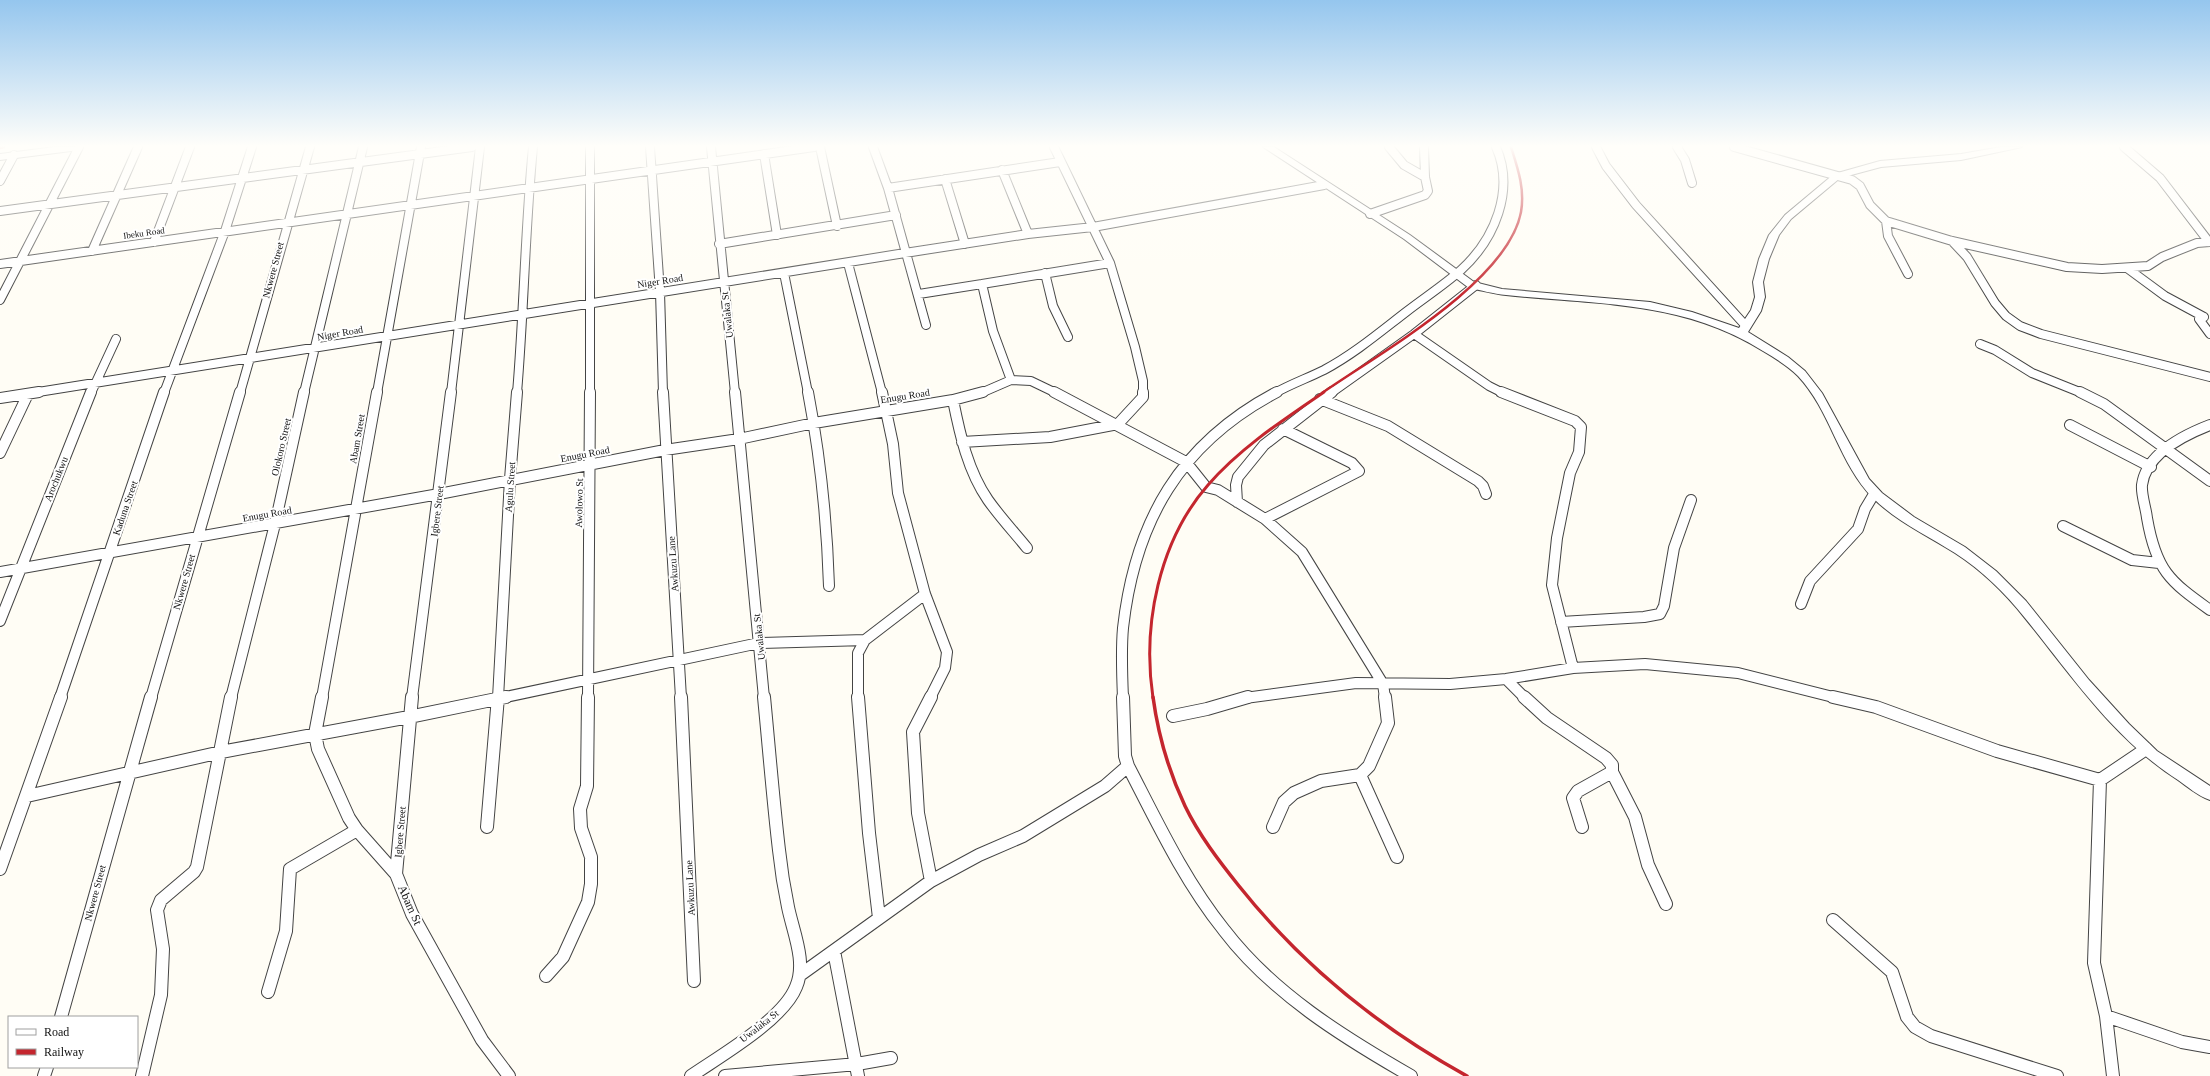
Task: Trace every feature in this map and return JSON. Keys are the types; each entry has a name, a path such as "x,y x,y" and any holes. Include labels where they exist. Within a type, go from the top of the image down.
{"street":[{"path":"0,300 53,197"},
{"path":"0,211 100,197"},
{"path":"92,251 115,197"},
{"path":"154,242 171,197"},
{"name":"Kaduna Street","path":"0,869 27,796 172,371 225,231 236,197"},
{"name":"Nkwere Street","path":"60,1016 128,773 249,359 294,197"},
{"name":"Olokoro Street","path":"142,1076 161,995 163,949 157,910 161,900 194,872 197,867 210,794 221,752 232,691 275,524 314,349 351,197"},
{"name":"Abam Street","path":"315,734 386,336 412,197"},
{"name":"Ibeku Road","path":"0,264 472,197"},
{"name":"Igbere Street","path":"396,874 409,717 439,494 474,197"},
{"name":"Agulu Street","path":"487,827 498,698 510,479 524,315 529,197"},
{"name":"Awolowo St","path":"546,976 563,958 588,902 591,884 591,857 581,828 580,809 587,786 591,304 590,197"},
{"name":"Awkuzu Lane","path":"652,197 660,292 665,450 679,660 694,981"},
{"name":"Uwalaka St","path":"692,1076 778,1014 793,995 800,975 798,950 788,908 779,850 715,197"},
{"path":"771,197 777,236"},
{"path":"831,197 837,226"},
{"path":"891,197 905,253 919,294 926,325"},
{"path":"951,197 965,244"},
{"path":"1013,197 1028,234"},
{"path":"962,442 1050,436 1118,424 1143,397 1143,380 1135,347 1110,263 1078,197"},
{"name":"Niger Road","path":"0,398 314,349 386,336 459,326 905,253 1028,234 1093,227 1257,197"},
{"path":"1343,197 1407,237 1457,273 1472,286 1476,285 1502,292 1650,305 1744,329"},
{"path":"1370,214 1419,197"},
{"path":"1410,1076 1382,1060 1306,1008 1257,966 1225,932 1195,889 1158,828 1128,766 1125,756 1122,692 1124,624 1136,566 1154,517 1167,489 1186,462 1245,412 1270,395 1325,370 1355,351 1457,273 1475,256 1498,217 1503,197"},
{"path":"1630,197 1744,329 1801,373 1817,393 1865,482 1874,494 1898,513 1960,550 1992,573 2016,598 2067,662 2146,749 2210,793"},
{"path":"1744,329 1756,311 1760,297 1758,282 1764,259 1774,235 1788,217 1812,197"},
{"path":"1865,197 1870,205 1886,221 1952,241 2067,267 2102,269 2148,266 2162,257 2197,243 2210,242"},
{"path":"2175,197 2210,242"},
{"path":"719,244 896,216"},
{"path":"1886,221 1888,236 1908,274"},
{"path":"1952,241 1967,257 1994,303 2006,316 2020,326 2041,334 2210,377"},
{"path":"848,263 887,410 893,444 898,492 925,594 947,652 945,668 913,732 918,813 931,881"},
{"path":"919,294 1110,263"},
{"path":"2127,268 2165,296 2207,318"},
{"path":"784,273 814,423 828,553 829,586"},
{"path":"1045,273 1053,306 1068,337"},
{"path":"982,284 993,331 1011,380 1031,381 1118,424 1186,462 1206,487 1218,490 1265,519 1302,552 1382,684 1388,723 1369,766 1360,775 1327,779 1307,785 1286,799 1273,827"},
{"path":"1237,502 1236,484 1238,477 1264,445 1320,399 1414,334 1476,285"},
{"path":"2207,318 2199,319 2210,334"},
{"path":"1414,334 1489,386 1513,398 1575,421 1579,425 1579,452 1567,482 1557,538 1552,585 1560,622 1573,668"},
{"name":"Arochukwu","path":"0,621 20,568 116,338"},
{"path":"1980,344 1995,350 2032,373 2074,389 2104,404 2132,426 2166,448 2210,480"},
{"name":"Enugu Road","path":"0,572 439,494 665,450 739,439 814,423 953,400 976,395 1011,380"},
{"path":"0,453 28,394"},
{"path":"1320,399 1388,426 1409,438 1478,481 1483,486 1486,494"},
{"path":"953,400 962,442 972,468 988,500 1027,548"},
{"path":"2070,425 2151,467"},
{"path":"2210,425 2166,448 2144,475 2142,487 2159,563 2168,577 2180,589 2210,610"},
{"path":"1265,519 1359,471 1352,463 1283,429"},
{"path":"1802,604 1810,581 1858,529 1865,509 1874,494"},
{"path":"1560,622 1644,618 1660,614 1664,606 1674,548 1691,500"},
{"path":"2062,526 2132,560 2159,563"},
{"path":"879,918 869,833 857,680 858,653 865,640 925,594"},
{"path":"27,796 221,752 409,717 759,643 865,640"},
{"path":"1173,716 1207,709 1253,695 1356,683 1450,684 1506,679 1573,668 1645,664 1738,673 1876,707 1997,751 2100,780 2146,749"},
{"path":"1506,679 1547,718 1606,758 1612,765 1612,772 1635,817 1648,865 1666,904"},
{"name":"Abam St","path":"315,734 318,749 349,818 357,830 396,874 412,914 482,1040 509,1076"},
{"path":"800,975 931,881 979,855 1029,832 1105,786 1128,766"},
{"path":"1582,827 1573,798 1578,790 1612,772"},
{"path":"1360,775 1397,857"},
{"path":"2100,780 2094,963 2106,1016 2113,1076"},
{"path":"268,992 286,931 290,869 357,830"},
{"path":"1834,920 1892,972 1901,994 1907,1017 1915,1027 1931,1036 2057,1076"},
{"path":"834,951 858,1070"},
{"path":"2106,1016 2182,1042 2210,1047"},
{"path":"725,1076 858,1070 891,1058"}],"railway":[{"path":"1322,393 1406,337 1438,314 1467,290 1492,264 1511,238 1521,212 1522,197"},
{"path":"1153,698 1150,670 1150,642 1153,613 1158,585 1166,558 1177,532 1191,507 1220,472 1263,435 1324,392"},
{"path":"1153,697 1165,753 1185,806 1203,837 1217,857 1263,915 1315,968 1372,1015 1434,1057 1467,1076"}]}
